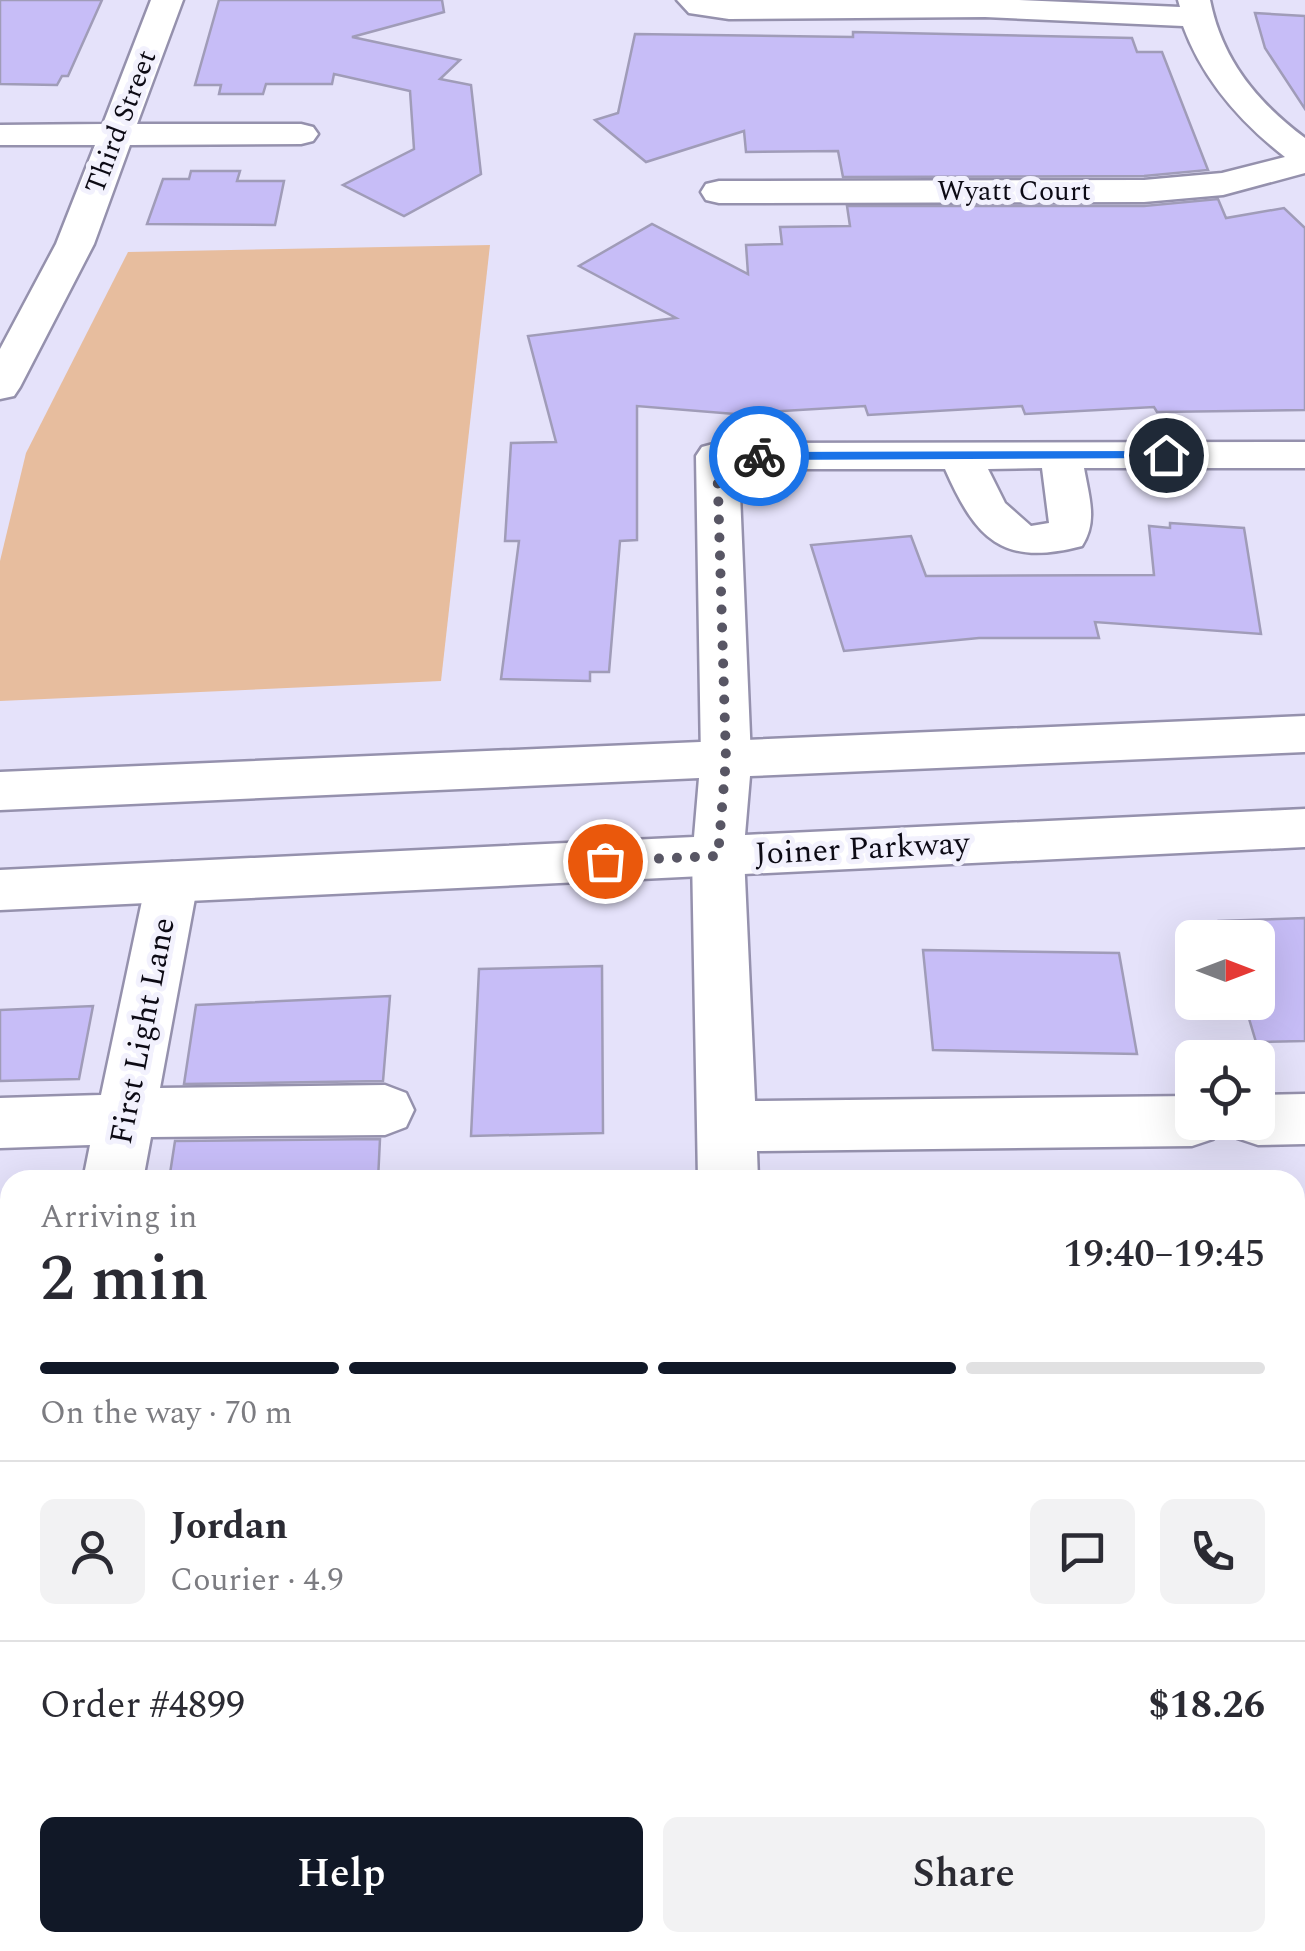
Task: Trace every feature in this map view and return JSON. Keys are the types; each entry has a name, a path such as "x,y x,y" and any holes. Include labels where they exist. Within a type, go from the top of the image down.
{"street":[{"name":"Third Street","path":"0,387 75,244 167,0"},
{"path":"693,0 700,6 729,10 1195,8 1215,62 1234,90 1261,119 1305,155"},
{"path":"0,135 301,134"},
{"name":"Wyatt Court","path":"720,192 1144,191 1223,184 1305,162"},
{"path":"960,455 989,517 1014,537 1041,545 1066,536 1070,523 1061,455"},
{"path":"1175,1121 727,1153 718,856 726,759 717,456 1305,455"},
{"path":"0,791 1305,734"},
{"name":"Joiner Parkway","path":"0,890 1305,828"},
{"name":"First Light Lane","path":"115,1170 172,882"},
{"path":"0,1123 100,1120 128,1113 385,1110"},
{"path":"1275,1120 1305,1119"}],"shaded area":[{"path":"490,245 441,681 0,701 0,561 26,453 128,252"}],"building":[{"path":"0,0 102,0 68,76 62,76 57,85 0,84"},
{"path":"219,0 442,0 444,12 352,37 460,60 440,79 471,85 481,174 404,216 343,185 414,149 410,91 334,74 332,84 266,84 263,94 219,94 221,85 195,85"},
{"path":"1255,13 1305,16 1305,109 1265,48"},
{"path":"853,32 1132,38 1137,52 1162,52 1208,170 1144,176 843,177 838,151 746,152 744,131 646,162 595,120 618,113 635,34 853,37"},
{"path":"191,171 240,171 237,181 284,181 275,225 147,224 163,179 189,179"},
{"path":"1218,199 1226,218 1284,208 1305,228 1305,410 1157,412 1154,407 1025,414 1022,406 868,415 865,406 735,414 637,406 637,540 620,541 609,672 590,672 590,681 501,679 519,541 505,541 511,443 556,442 528,336 676,318 579,266 652,224 748,274 746,245 782,244 780,227 850,226 847,206 1144,206"},
{"path":"1170,523 1244,528 1261,634 1095,622 1099,638 979,638 844,651 811,545 911,536 926,576 1154,575 1149,526 1170,528"},
{"path":"1305,918 1305,1041 1255,1040 1249,1020 1275,1020 1275,920 1248,920"},
{"path":"923,950 1119,953 1137,1054 933,1050"},
{"path":"602,966 603,1133 471,1136 479,969"},
{"path":"390,996 383,1081 184,1084 196,1005"},
{"path":"93,1006 79,1079 0,1081 0,1010"},
{"path":"380,1139 378,1170 171,1170 175,1141"}],"way so far":[{"path":"605,861 718,856 726,759 717,456 759,456"}],"route":[{"path":"759,456 1166,455"}]}
